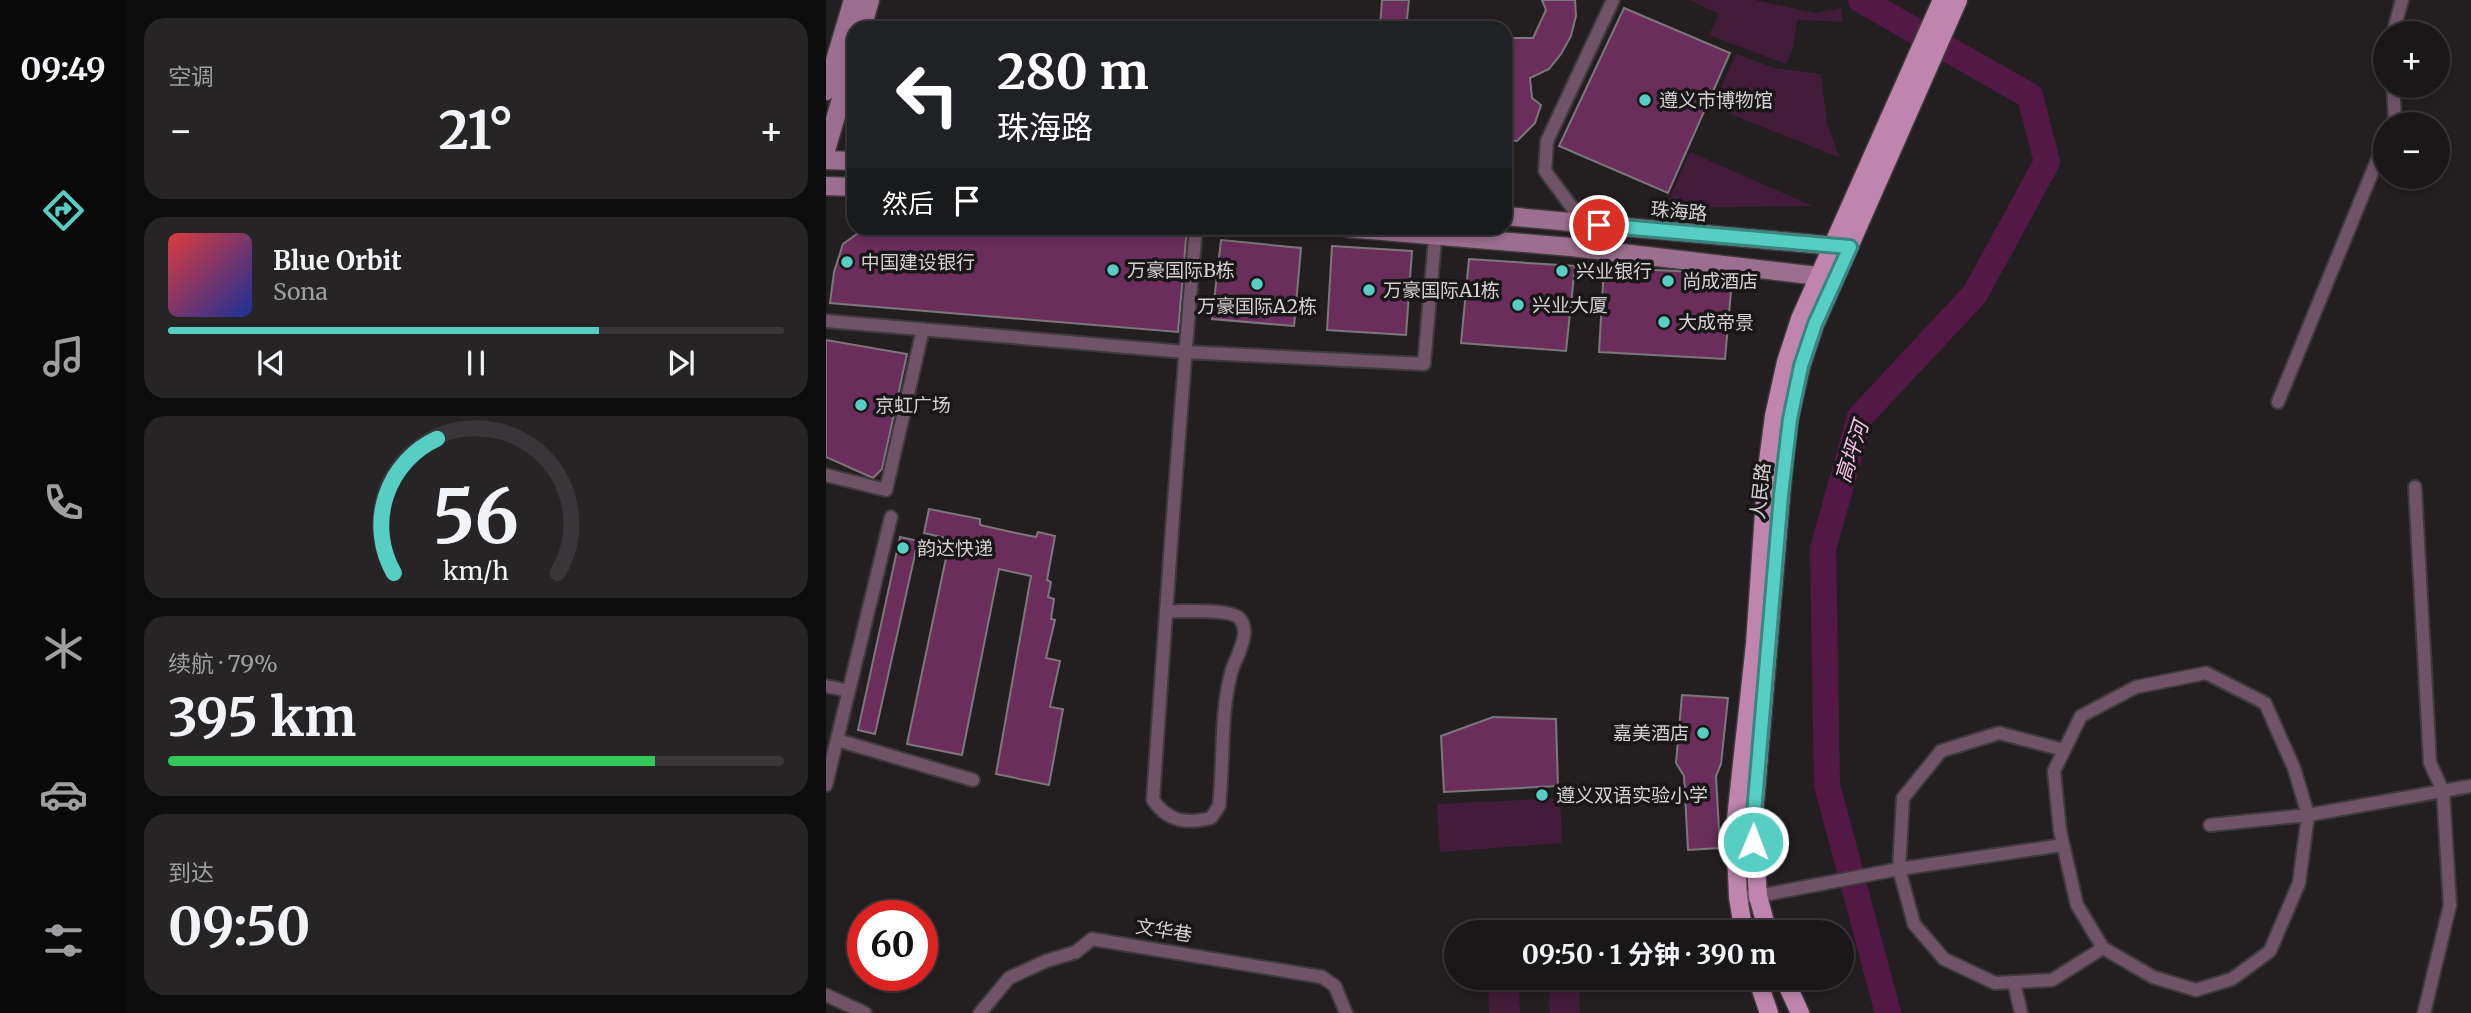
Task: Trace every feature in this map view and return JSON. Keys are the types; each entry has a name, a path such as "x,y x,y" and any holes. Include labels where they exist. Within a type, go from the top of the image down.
{"main road":[{"name":"人民路","path":"1742,920 1738,897 1735,828 1755,644 1774,416 1786,362 1800,319 1825,280 1841,247 1916,75 1942,0"},
{"name":"人民路","path":"1916,75 1958,0"},
{"name":"人民路","path":"1764,920 1758,896 1753,825 1783,471 1801,366 1815,324 1825,280"},
{"path":"1756,990 1758,1013"},
{"path":"1760,990 1769,1013"},
{"path":"1786,990 1793,1013"},
{"path":"1789,990 1800,1013"}],"street":[{"path":"826,91 853,0"},
{"path":"864,21 870,0"},
{"path":"1573,223 1574,210 1545,171 1547,141 1613,0"},
{"path":"2396,21 2402,0"},
{"path":"826,150 847,79"},
{"path":"826,160 847,161"},
{"path":"2278,402 2373,170"},
{"path":"826,186 847,187"},
{"name":"珠海路","path":"1512,217 1841,247"},
{"path":"1166,611 1228,612 1238,616 1243,624 1244,633 1230,676 1227,696 1219,806 1211,818 1200,821 1179,820 1162,814 1153,800 1166,611 1185,352 1195,235"},
{"path":"826,321 1185,352 1424,364 1435,235"},
{"path":"1469,235 1825,280"},
{"path":"826,475 886,490 923,329"},
{"path":"2416,487 2430,763 2443,791 2451,905 2424,1013"},
{"path":"826,785 891,517"},
{"path":"2206,673 2265,704 2294,768 2308,815 2300,883 2270,951 2232,979 2196,990 2153,977 2103,948 2077,905 2060,831 2054,771 2064,750 2081,716 2136,687 2206,673"},
{"path":"826,686 849,691"},
{"path":"2064,750 1998,733 1941,751 1903,798 1899,869 1914,924 1944,959 1995,983 2052,980 2103,948"},
{"path":"837,740 973,780"},
{"path":"2210,825 2308,815 2471,786"},
{"path":"1738,897 1758,896 1899,869 2063,845"},
{"name":"文华巷","path":"980,1013 1009,978 1046,961 1076,952 1092,939 1322,978 1335,986 1346,1013"},
{"path":"2014,982 2021,1013"},
{"path":"826,995 865,1013"}],"shaded area":[{"path":"1690,0 1755,0 1815,13 1841,8 1843,22 1797,20 1793,49 1786,64 1709,35 1719,14"},
{"path":"1736,54 1775,68 1821,74 1827,124 1840,158 1713,107"},
{"path":"1690,152 1813,206 1665,208"},
{"path":"1560,798 1562,843 1440,852 1437,804"},
{"path":"1488,990 1519,990 1520,1013 1489,1013"},
{"path":"1549,990 1579,990 1580,1013 1550,1013"}],"building":[{"path":"1382,0 1409,0 1407,21 1380,21"},
{"path":"1542,0 1575,0 1576,16 1571,36 1549,69 1530,78 1532,98 1541,105 1535,123 1517,141 1512,141 1512,38 1533,38 1546,10"},
{"name":"遵义市博物馆","path":"1624,8 1730,53 1668,193 1559,146"},
{"path":"855,235 1186,235 1178,332 830,303 834,272 843,244"},
{"name":"万豪国际A2栋","path":"1221,240 1301,248 1294,326 1212,319"},
{"name":"万豪国际A1栋","path":"1332,246 1412,251 1406,335 1327,330"},
{"name":"兴业大厦","path":"1469,259 1575,266 1566,351 1461,343"},
{"name":"大成帝景","path":"1604,268 1722,276 1731,291 1725,359 1599,352"},
{"name":"京虹广场","path":"826,340 907,354 882,469 873,478 826,457"},
{"path":"929,509 980,519 980,525 1016,533 1036,537 1038,532 1055,536 1047,580 1051,582 1048,597 1054,599 1051,619 1055,620 1046,658 1060,661 1050,707 1063,709 1049,785 996,774 1031,576 999,569 962,755 907,744 950,539 924,533"},
{"path":"900,537 918,541 875,734 858,730"},
{"path":"1682,695 1728,698 1721,764 1716,776 1720,848 1688,850 1684,776 1676,763"},
{"path":"1493,717 1556,719 1558,786 1444,792 1441,736"}],"waterway":[{"name":"高坪河","path":"1861,0 2030,96 2047,162 1975,294 1860,417 1823,549 1827,785 1888,1013"}],"place":[{"name":"遵义市博物馆","path":"1645,100"},
{"name":"中国建设银行","path":"847,262"},
{"name":"万豪国际B栋","path":"1113,270"},
{"name":"兴业银行","path":"1562,271"},
{"name":"尚成酒店","path":"1668,281"},
{"name":"万豪国际A2栋","path":"1257,284"},
{"name":"万豪国际A1栋","path":"1369,290"},
{"name":"兴业大厦","path":"1518,305"},
{"name":"大成帝景","path":"1664,322"},
{"name":"京虹广场","path":"861,405"},
{"name":"韵达快递","path":"903,548"},
{"name":"嘉美酒店","path":"1703,733"},
{"name":"遵义双语实验小学","path":"1542,795"}],"route":[{"path":"1599,225 1850,247 1815,324 1801,366 1790,419 1770,614 1753,842"}]}
